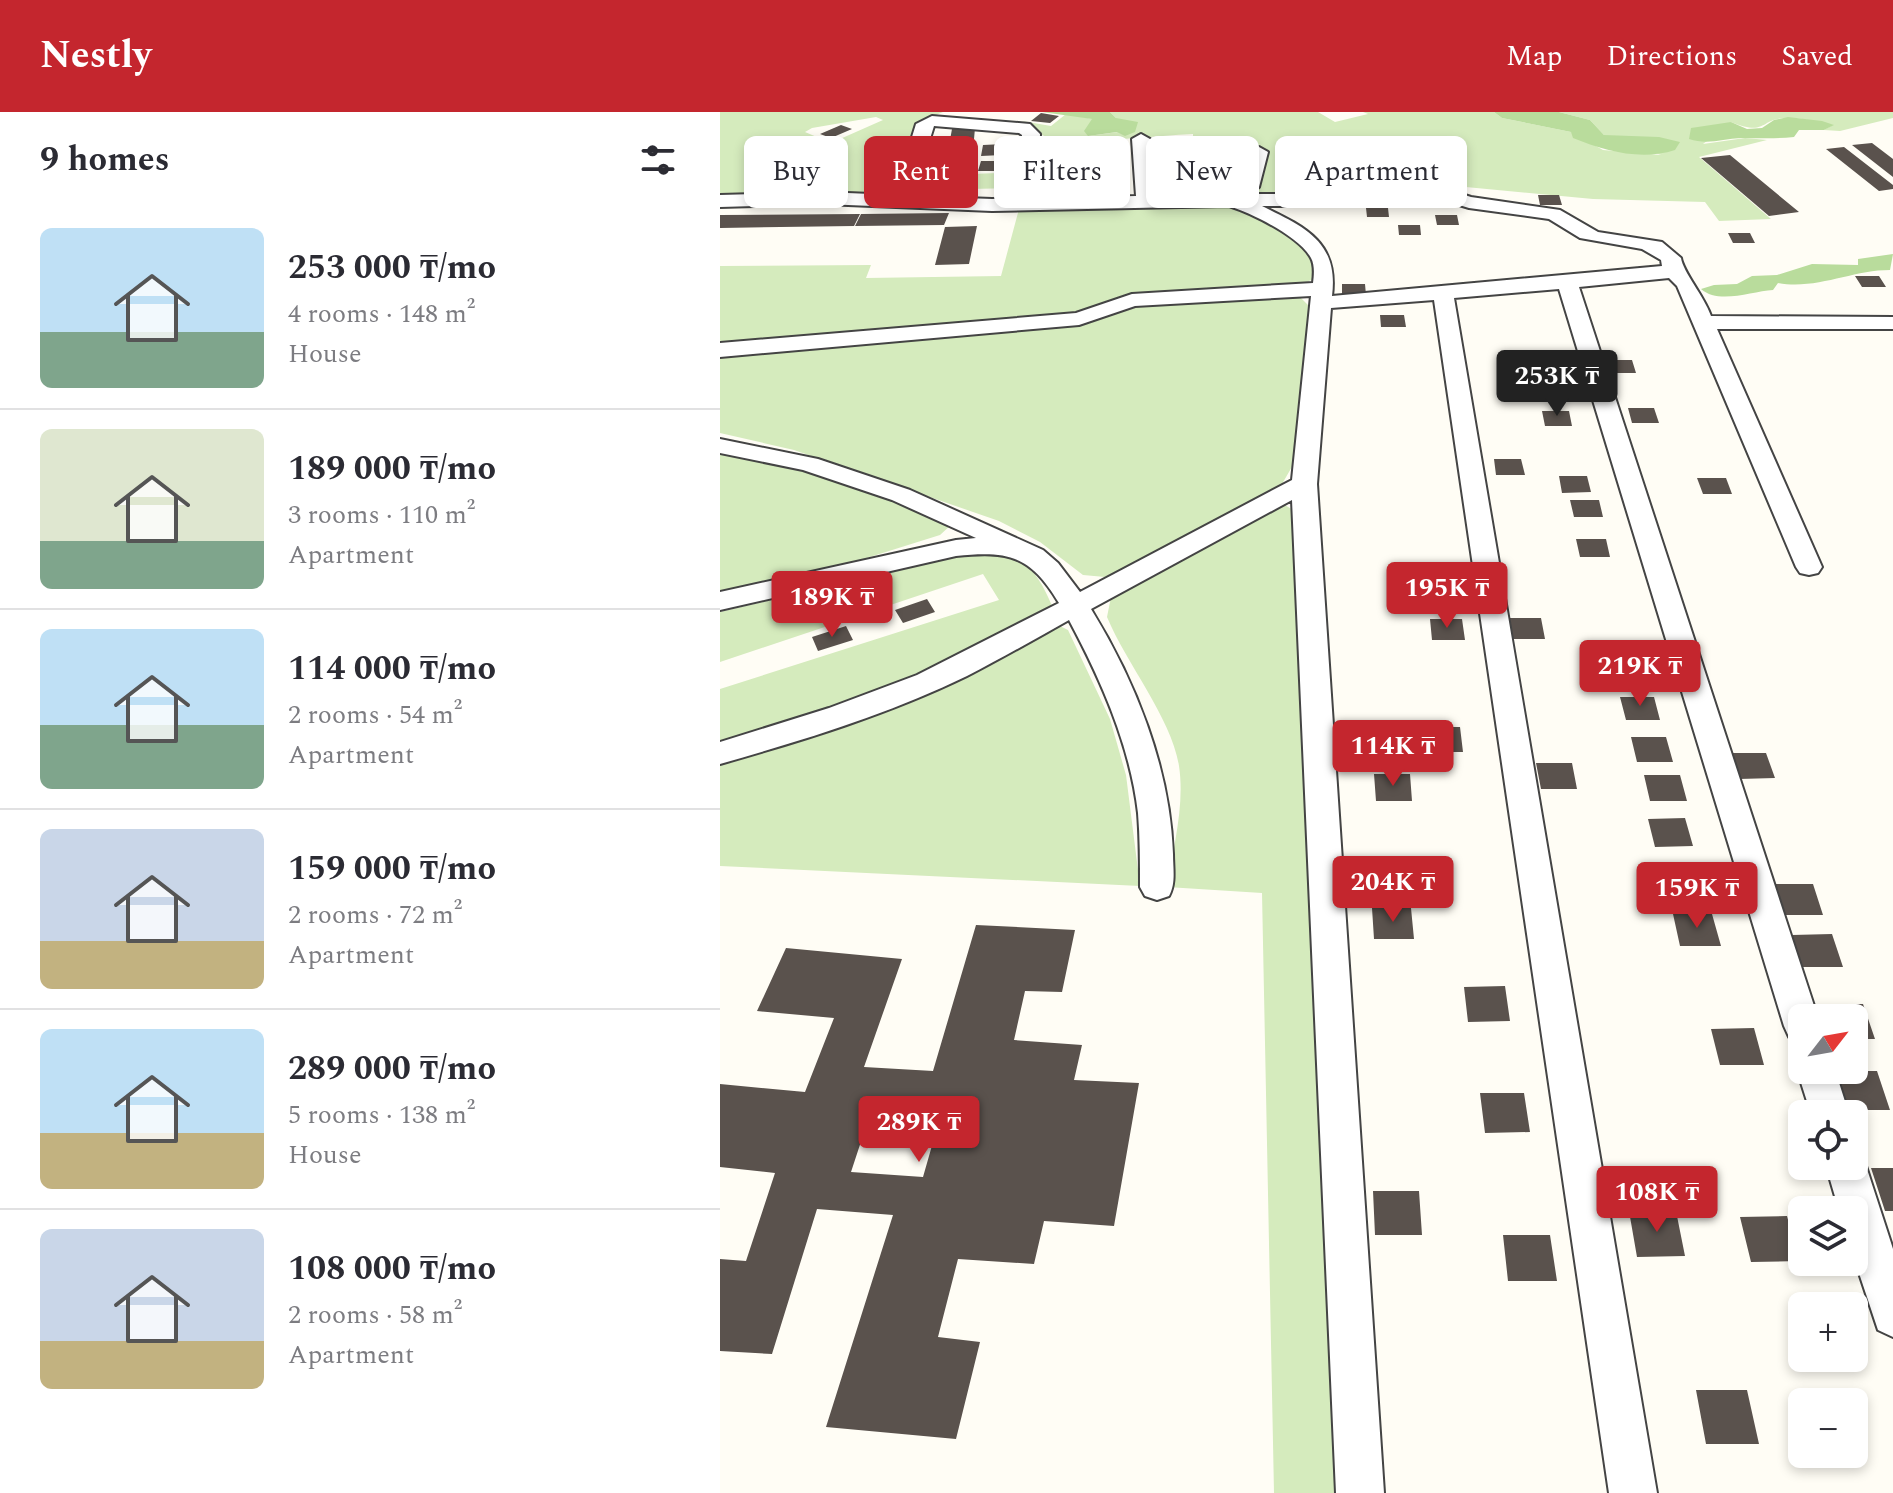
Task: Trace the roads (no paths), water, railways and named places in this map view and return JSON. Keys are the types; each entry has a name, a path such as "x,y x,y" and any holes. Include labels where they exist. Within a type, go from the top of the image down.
{"street":[{"path":"921,136 925,124 932,121 1024,128 1031,136"},
{"path":"978,204 1146,202 1141,139"},
{"path":"1259,200 1331,200 1424,188 1486,206 1553,214 1565,218 1590,236 1658,247 1671,258 1673,271"},
{"path":"720,201 864,199"},
{"path":"1251,208 1289,230 1321,255 1324,267 1304,484 1360,1493"},
{"path":"720,350 1079,319 1113,305 1148,298 1443,293 1673,271 1682,277 1694,295 1809,567"},
{"path":"1567,282 1795,1004"},
{"path":"1443,293 1633,1493"},
{"path":"1703,322 1893,323"},
{"path":"720,446 809,464 901,495 1018,548 1052,569 1074,605 1139,747 1153,805 1157,887"},
{"path":"720,753 809,728 898,695 956,669 1304,484"},
{"path":"720,601 956,548 990,545 1018,548"},
{"path":"1850,1180 1893,1315"}]}
